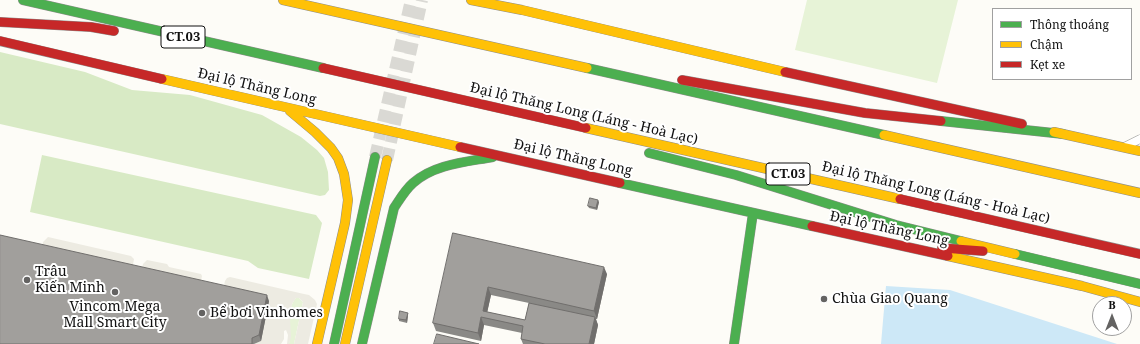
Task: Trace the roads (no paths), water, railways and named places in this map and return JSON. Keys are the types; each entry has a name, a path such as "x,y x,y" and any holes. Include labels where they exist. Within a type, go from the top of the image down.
{"main road":[{"name":"Đại lộ Thăng Long (Láng - Hoà Lạc)","path":"23,0 343,74 1140,254"},
{"path":"283,0 1140,193"},
{"path":"471,0 522,10 769,68 1140,151"},
{"path":"510,0 522,10"},
{"path":"0,22 91,27 121,32"},
{"path":"144,37 284,68 343,74"},
{"name":"Đại lộ Thăng Long","path":"0,41 289,110 1082,286 1140,302"},
{"path":"480,44 549,52 662,77 865,113 1064,134"},
{"path":"436,95 597,140"},
{"path":"289,110 315,132 331,148 338,158 344,174 348,200 345,223 317,344"},
{"path":"643,152 736,175 896,225 1140,284"},
{"path":"362,344 394,208 402,195 415,181 430,172 448,165 498,156"},
{"path":"334,344 375,157"},
{"path":"345,344 387,160"},
{"path":"734,344 754,213"},
{"path":"895,244 1015,254"}],"street":[{"path":"1123,147 1140,139"}],"water":[{"path":"886,286 950,290 1117,344 881,344"}],"tunnel":[{"path":"375,157 411,0"},
{"path":"387,160 422,0"}],"place":[{"name":"Trâu Kiến Minh","path":"27,280"},
{"name":"Vincom Mega Mall Smart City","path":"115,292"},
{"name":"Chùa Giao Quang","path":"824,299"},
{"name":"Bể bơi Vinhomes","path":"202,313"}]}
